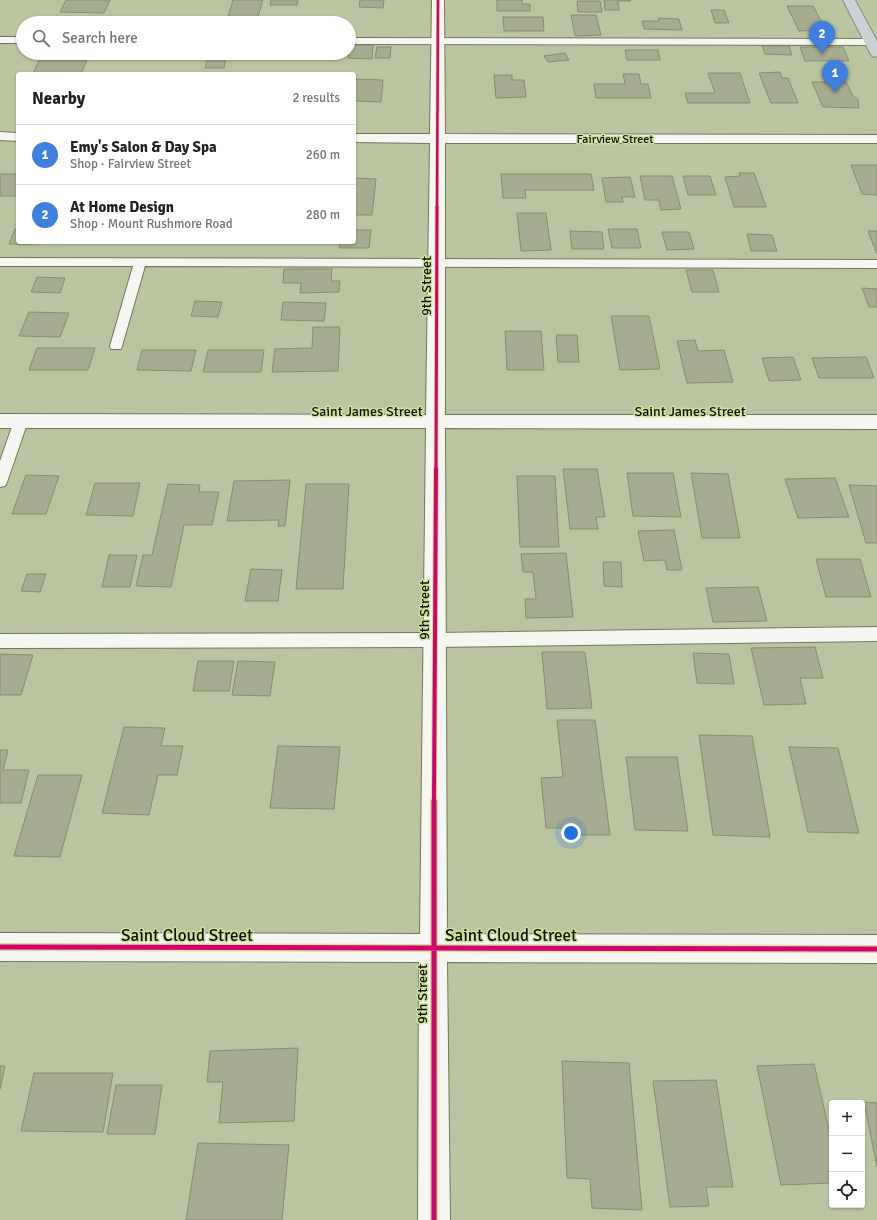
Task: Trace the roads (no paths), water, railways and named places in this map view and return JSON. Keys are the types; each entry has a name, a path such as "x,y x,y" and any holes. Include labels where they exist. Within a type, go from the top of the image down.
{"highway":[{"path":"849,0 874,48"}],"street":[{"name":"9th Street","path":"434,1220 433,948 438,264 438,0"},
{"path":"0,136 16,137"},
{"name":"Fairview Street","path":"356,138 877,139"},
{"name":"Saint James Street","path":"0,421 877,422"},
{"name":"Saint Cloud Street","path":"0,947 877,949"}],"lane":[{"path":"0,40 16,40"},
{"path":"356,41 874,48"},
{"path":"0,262 877,264"},
{"path":"116,346 140,263"},
{"path":"0,482 21,421"},
{"path":"0,642 435,640 877,634"}],"place":[{"name":"At Home Design","path":"822,54"},
{"name":"Emy's Salon & Day Spa","path":"835,93"}]}
